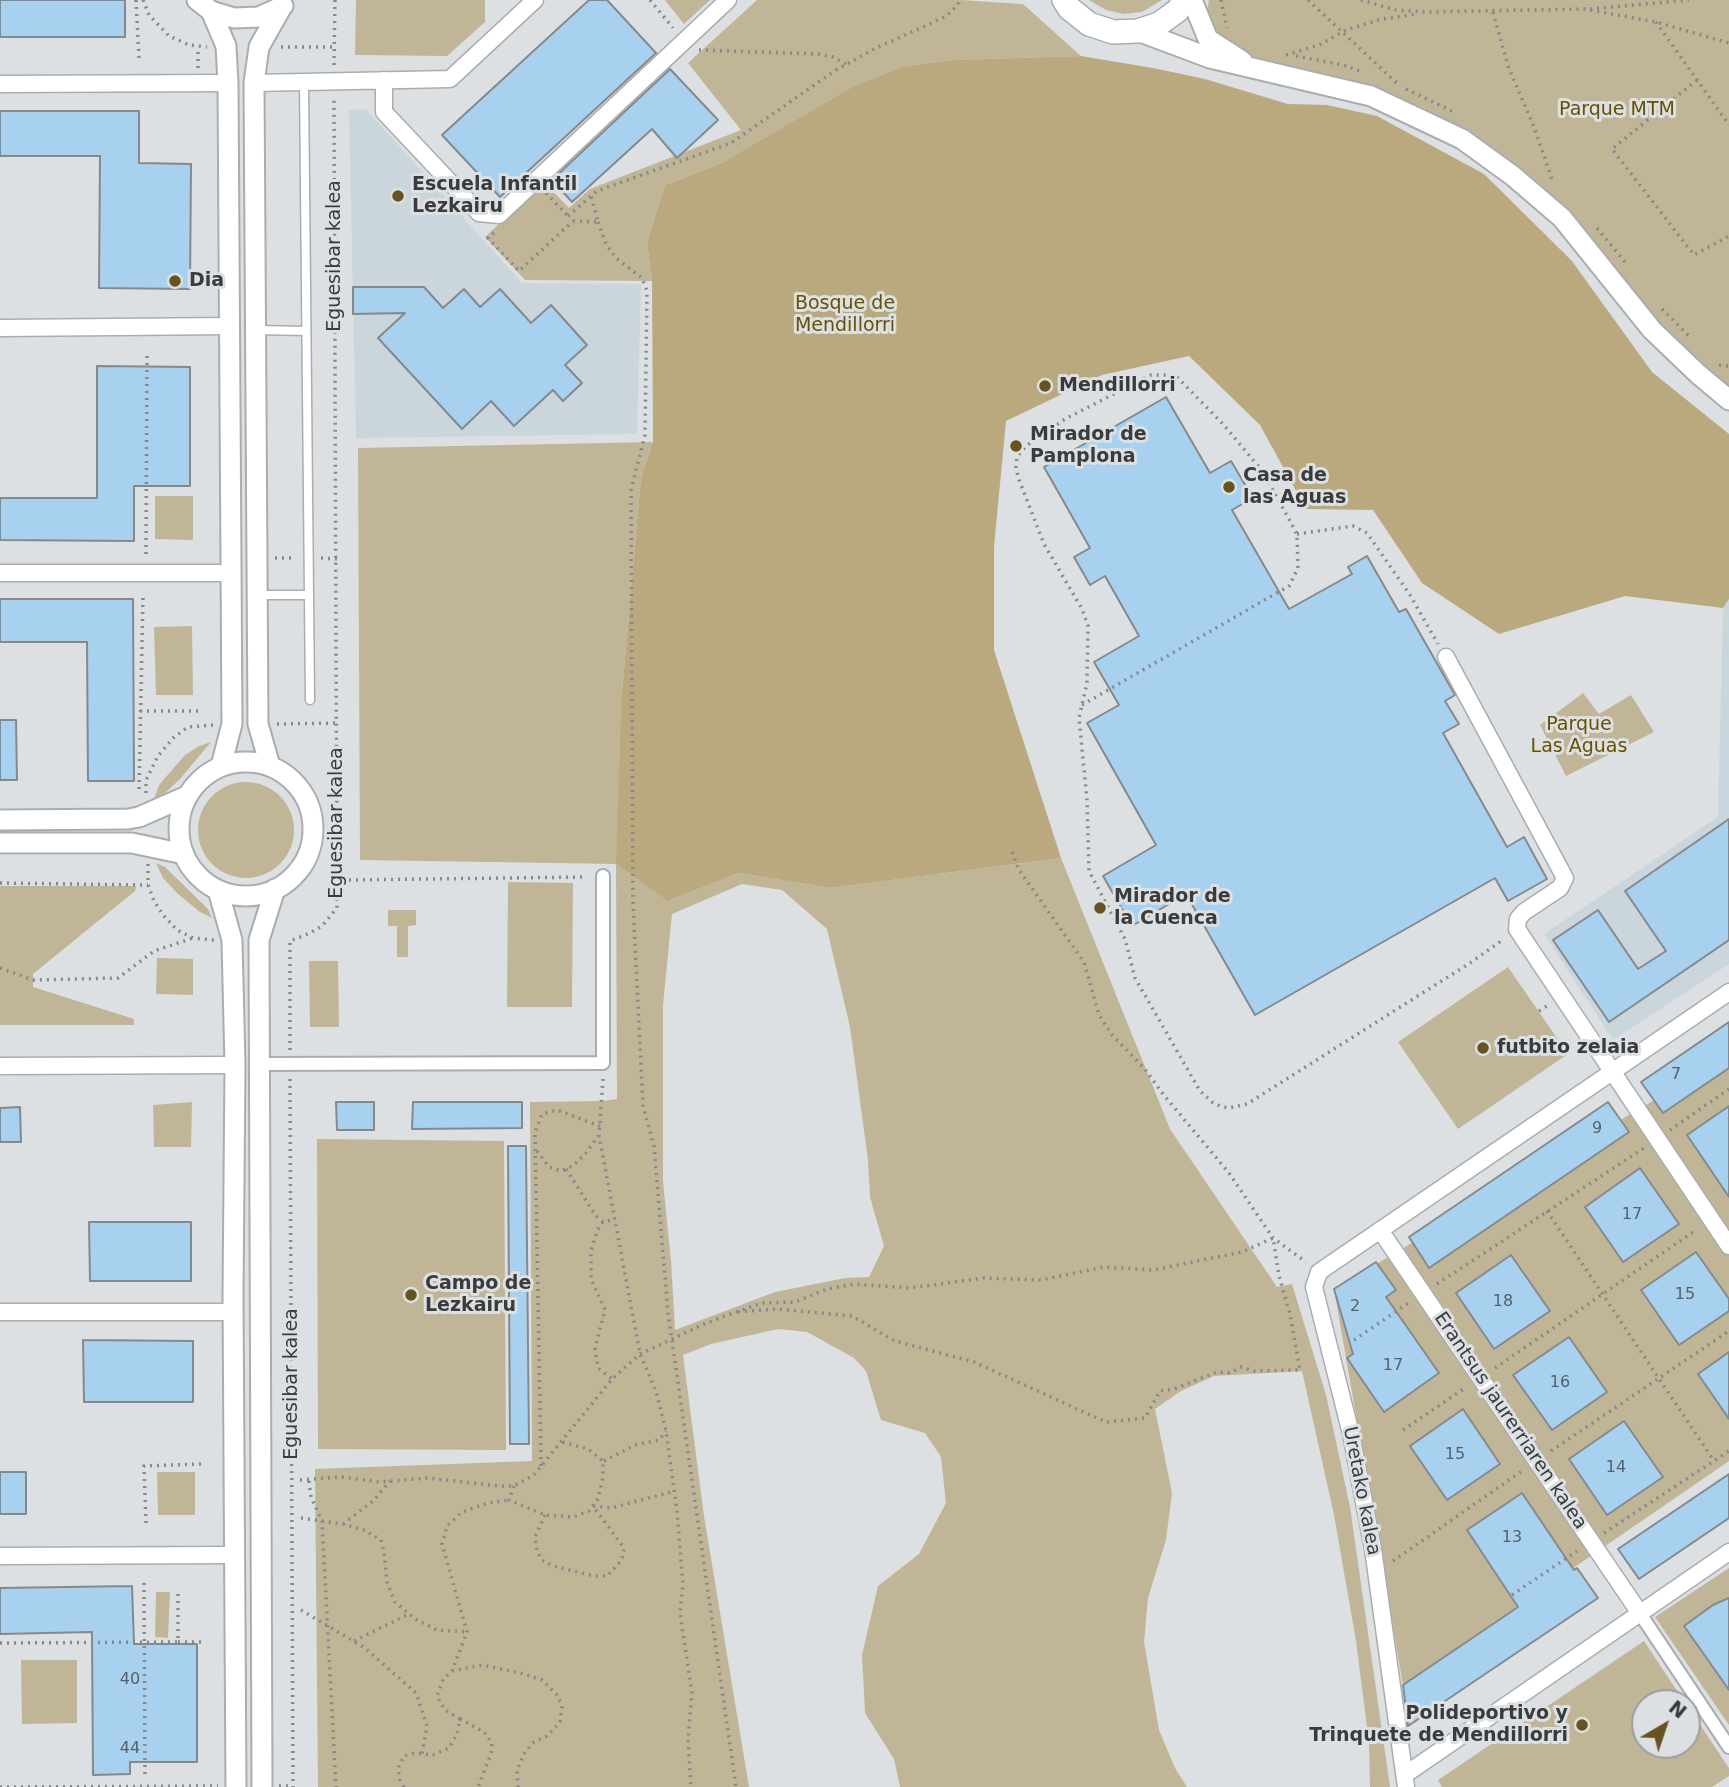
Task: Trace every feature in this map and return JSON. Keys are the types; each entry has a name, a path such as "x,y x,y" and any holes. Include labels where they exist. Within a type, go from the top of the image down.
{"main road":[{"path":"1064,0 1069,8 1089,24 1113,32 1138,32 1159,24 1177,11 1186,0"}],"street":[{"path":"254,82 450,79 535,0"},
{"path":"384,80 384,112 479,213 499,215 728,0"},
{"path":"1192,0 1208,39 1238,59 1272,74"},
{"path":"204,5 234,18 259,17 286,4"},
{"path":"270,766 258,724 254,82 259,47 286,4"},
{"path":"204,5 226,46 228,83 232,724 221,766"},
{"path":"1138,32 1210,58 1371,96 1462,139 1513,176 1562,218 1652,330 1729,400"},
{"path":"0,84 228,83"},
{"path":"0,328 230,326"},
{"path":"0,573 232,573"},
{"path":"1446,657 1565,878 1560,888 1524,912 1518,919 1517,929 1729,1246"},
{"path":"254,762 270,766 289,778 303,794 312,815 313,837 306,859 293,876 275,890 257,895 237,895 218,890 192,869 184,854 179,824 187,796 201,778 221,766 254,762"},
{"path":"0,820 128,819 187,796"},
{"path":"0,843 132,843 184,854"},
{"path":"260,1064 603,1063 603,876"},
{"path":"218,890 232,940 236,1065 233,1312 236,1786"},
{"name":"Eguesibar kalea","path":"262,1786 259,940 275,890"},
{"path":"1319,1272 1729,992"},
{"path":"0,1066 236,1065"},
{"name":"Erantsus jaurerriaren kalea","path":"1380,1230 1639,1612"},
{"name":"Uretako kalea","path":"1319,1272 1314,1287 1351,1434 1377,1572 1398,1729 1409,1783"},
{"path":"0,1312 233,1312"},
{"path":"1409,1783 1639,1612 1729,1552"},
{"path":"0,1556 235,1555"},
{"path":"1639,1612 1729,1747"}],"lane":[{"path":"304,82 310,700"},
{"path":"256,330 306,331"},
{"path":"257,595 309,594"}],"path":[{"path":"136,0 139,58"},
{"name":"Eguesibar kalea","path":"293,1786 290,941 322,926 337,908 335,0"},
{"path":"650,0 692,49 818,54 833,57 846,64"},
{"path":"568,216 597,191 731,143 846,64 945,17 960,0"},
{"path":"1308,0 1400,86"},
{"path":"1361,0 1396,10 1425,12 1585,9 1689,0"},
{"path":"1585,9 1656,22 1729,43"},
{"path":"1286,55 1319,44 1343,31 1382,19 1425,12"},
{"path":"1493,12 1508,66 1534,127 1553,183"},
{"path":"1656,22 1729,125"},
{"path":"1697,80 1612,149 1694,255 1729,236"},
{"path":"535,181 573,220 598,222"},
{"path":"591,196 606,244 616,258 642,278 647,291 645,435 631,489 633,903 643,1106 654,1146 672,1339 736,1787"},
{"path":"497,230 488,238 519,271 573,220"},
{"path":"146,554 147,356"},
{"path":"1719,365 1729,366"},
{"path":"1082,705 1289,586 1298,568 1297,534 1263,472 1223,424 1175,376 1151,376 1065,419 1026,446 1017,457 1018,477 1044,544 1082,608 1088,626 1087,682 1079,718 1087,800 1089,871 1125,939 1135,978 1200,1091 1212,1102 1229,1108 1247,1104 1470,962 1517,929"},
{"path":"1297,534 1353,526 1367,533 1410,596 1446,657"},
{"path":"139,789 143,596"},
{"path":"141,711 198,711"},
{"path":"258,724 338,723"},
{"path":"146,814 146,780 158,756 173,738 188,727 232,724"},
{"path":"148,846 148,885 154,901 177,930 193,938"},
{"path":"1012,852 1019,870 1084,962 1099,1015 1112,1035 1144,1068 1223,1165 1273,1238 1319,1272"},
{"path":"349,880 603,876"},
{"path":"0,883 148,885"},
{"path":"0,968 33,980 118,978 154,951 193,938 232,940"},
{"path":"259,940 290,941"},
{"path":"537,1151 549,1167 561,1171 573,1166 586,1153 598,1135 600,1126 603,1063"},
{"path":"1354,1340 1729,1089"},
{"path":"541,1467 535,1132 542,1114 557,1110 600,1126"},
{"path":"598,1135 640,1354 656,1391 667,1431 683,1584 680,1613 692,1693 688,1740 691,1787"},
{"path":"566,1169 596,1216 603,1222"},
{"path":"1547,1211 1714,1461"},
{"path":"612,1379 598,1368 595,1348 605,1310 591,1279 591,1251 597,1231 603,1222 615,1219"},
{"path":"1403,1430 1712,1220"},
{"path":"736,1312 776,1309 852,1316 895,1341 974,1362 1106,1422 1145,1418 1160,1391 1174,1389 1217,1372 1230,1373 1241,1367 1254,1371 1300,1370 1273,1238"},
{"path":"300,1480 342,1477 390,1481 428,1478 514,1486 534,1475 612,1379 640,1354 704,1324 762,1303 795,1302 827,1289 854,1284 909,1288 983,1278 1041,1280 1104,1267 1153,1270 1242,1252 1273,1238"},
{"path":"1377,1572 1729,1331"},
{"path":"603,1461 635,1445 659,1440 667,1431"},
{"path":"562,1442 588,1449 603,1461"},
{"path":"1513,1595 1729,1451"},
{"path":"478,1787 491,1754 492,1743 484,1732 445,1710 437,1696 443,1680 452,1671 467,1632 442,1544 447,1526 463,1512 488,1503 509,1500 545,1515 573,1517 589,1511 598,1499 603,1461"},
{"path":"146,1523 144,1466 202,1464"},
{"path":"309,1480 312,1497 322,1521 337,1787"},
{"path":"343,1524 373,1501 390,1481"},
{"path":"509,1500 514,1486"},
{"path":"593,1506 611,1508 675,1492"},
{"path":"545,1515 535,1537 542,1560 553,1566 594,1576 607,1576 622,1560 624,1548 593,1506"},
{"path":"301,1518 365,1530 381,1540 387,1582 395,1602 409,1614 438,1630 467,1632"},
{"path":"144,1583 145,1776"},
{"path":"178,1591 178,1642"},
{"path":"300,1610 365,1648 416,1693 427,1726 422,1754"},
{"path":"353,1641 409,1614"},
{"path":"0,1643 201,1642"},
{"path":"452,1671 482,1665 520,1673 542,1680 556,1695 562,1706 560,1723 525,1752 517,1770 518,1787"},
{"path":"404,1787 398,1768 404,1756 433,1755 449,1748 457,1734 460,1719"},
{"path":"0,1787 236,1786"},
{"path":"262,1786 293,1786"}],"shaded area":[{"name":"Escuela Infantil Lezkairu","path":"366,109 522,283 641,284 637,434 356,438 349,110"},
{"path":"1729,599 1729,964 1613,1040 1544,934 1718,817 1723,608"}],"green space":[{"path":"356,0 485,0 485,22 447,56 355,55"},
{"path":"665,0 710,0 684,24"},
{"path":"757,0 960,0 1023,4 1081,56 953,60 906,66 722,163 665,185 647,242 652,281 525,280 485,237 544,182 569,208 590,189 741,130 688,63"},
{"path":"1089,0 1162,0 1142,12 1124,14 1106,10"},
{"name":"Parque MTM","path":"1209,0 1729,0 1729,388 1662,328 1576,221 1502,155 1422,107 1362,84 1252,57 1220,38 1207,10"},
{"name":"Bosque de Mendillorri","path":"1081,56 1205,79 1288,104 1327,105 1377,116 1484,174 1572,261 1652,372 1729,434 1729,599 1723,608 1625,596 1499,634 1422,583 1373,510 1306,509 1260,425 1189,356 1102,375 1006,421 994,547 994,650 1061,858 830,888 739,873 668,901 616,863 622,692 641,477 653,442 652,281 647,242 665,185 722,163 853,87 906,66 953,60"},
{"path":"653,442 641,477 622,692 668,901 739,873 830,888 1061,858 1170,1129 1277,1287 1292,1284 1326,1395 1350,1507 1390,1787 1370,1787 1369,1743 1356,1641 1334,1515 1302,1371 1214,1376 1181,1391 1155,1409 1172,1493 1166,1540 1148,1598 1144,1642 1159,1730 1175,1768 1187,1787 900,1787 894,1759 865,1713 862,1655 878,1586 919,1554 946,1503 941,1457 925,1433 881,1420 866,1371 854,1358 807,1332 778,1329 711,1344 683,1355 704,1516 749,1787 318,1787 315,1469 532,1461 530,1102 617,1099 616,864 360,860 358,448","holes":["742,884 782,890 827,929 850,1027 868,1160 870,1197 884,1246 869,1277 845,1278 775,1292 675,1330 663,1181 663,1005 672,914"]},
{"path":"155,496 193,496 193,540 155,539"},
{"path":"192,626 193,695 156,695 154,627"},
{"name":"Parque Las Aguas","path":"1583,693 1599,714 1631,695 1654,732 1566,776 1540,725"},
{"path":"211,742 180,779 154,799 159,785 185,755"},
{"path":"246,782 265,785 280,796 291,811 294,830 291,849 280,864 265,875 246,878 227,875 212,864 201,849 198,830 201,811 212,796 227,785"},
{"path":"156,863 165,867 208,909 212,918 178,894 163,878"},
{"path":"508,882 573,883 572,1007 507,1007"},
{"path":"0,886 136,886 135,891 33,974 33,987 134,1019 134,1025 0,1025"},
{"path":"388,910 416,910 416,925 408,926 408,957 397,957 397,926 388,926"},
{"path":"157,958 193,959 193,995 156,994"},
{"path":"309,961 338,961 339,1027 310,1027"},
{"name":"futbito zelaia","path":"1508,967 1568,1054 1458,1129 1398,1042"},
{"path":"1729,1056 1729,1461 1403,1685 1334,1289"},
{"path":"192,1102 191,1147 154,1147 153,1105"},
{"name":"Campo de Lezkairu","path":"317,1139 504,1141 506,1450 318,1449"},
{"path":"157,1472 195,1472 195,1515 158,1515"},
{"path":"1729,1568 1729,1725 1655,1617"},
{"path":"156,1592 170,1592 168,1638 155,1637"},
{"name":"Polideportivo y Trinquete de Mendillorri","path":"1644,1641 1676,1689 1631,1689 1631,1759 1701,1759 1701,1726 1729,1768 1729,1776 1712,1787 1442,1787 1438,1780"},
{"path":"21,1660 77,1660 77,1723 22,1724"}],"building":[{"path":"0,0 125,0 125,37 0,37"},
{"path":"589,0 607,0 656,53 500,197 442,135"},
{"path":"670,69 718,120 677,158 652,129 572,202 552,180"},
{"path":"0,111 139,111 139,163 191,164 190,289 99,288 100,156 0,156"},
{"path":"353,287 424,287 443,308 464,289 480,307 500,289 531,323 551,305 587,345 565,365 582,383 563,401 553,390 514,426 491,401 462,429 378,338 405,313 353,314"},
{"path":"97,366 190,367 190,486 134,486 134,541 0,540 0,498 97,498"},
{"path":"1166,397 1210,473 1231,461 1253,498 1232,510 1289,609 1352,574 1348,567 1367,556 1399,612 1406,609 1455,695 1445,701 1459,724 1443,733 1507,847 1524,837 1547,879 1508,901 1495,878 1255,1015 1186,894 1132,926 1103,876 1156,845 1087,723 1119,705 1094,662 1139,636 1105,576 1090,585 1074,557 1090,548 1044,467"},
{"path":"0,599 133,599 134,781 88,781 87,642 0,642"},
{"path":"0,720 16,720 17,780 0,780"},
{"path":"1729,819 1729,940 1609,1022 1553,940 1598,910 1638,969 1666,951 1625,891"},
{"path":"1729,1022 1729,1068 1663,1113 1641,1082"},
{"path":"336,1102 374,1102 374,1130 337,1130"},
{"path":"413,1102 522,1102 522,1128 412,1129"},
{"path":"1608,1102 1629,1132 1429,1268 1409,1237"},
{"path":"1729,1106 1729,1197 1687,1135"},
{"path":"20,1107 21,1142 0,1142 0,1108"},
{"path":"508,1146 526,1146 529,1444 510,1444"},
{"path":"1640,1168 1679,1224 1623,1262 1585,1207"},
{"path":"89,1222 191,1222 191,1281 90,1281"},
{"path":"1696,1252 1729,1299 1729,1311 1679,1345 1641,1290"},
{"path":"1511,1255 1550,1311 1494,1349 1456,1293"},
{"path":"1376,1262 1396,1290 1386,1297 1439,1373 1384,1412 1347,1358 1353,1354 1334,1289"},
{"path":"1569,1337 1607,1392 1552,1430 1513,1375"},
{"path":"83,1340 193,1341 193,1402 84,1402"},
{"path":"1729,1352 1729,1419 1698,1374"},
{"path":"1463,1409 1500,1464 1447,1500 1410,1446"},
{"path":"1624,1421 1663,1477 1607,1515 1569,1459"},
{"path":"0,1472 26,1472 26,1514 0,1514"},
{"path":"1729,1474 1729,1518 1639,1579 1618,1549"},
{"path":"1522,1493 1574,1570 1577,1568 1598,1598 1408,1726 1403,1685 1518,1607 1467,1530"},
{"path":"132,1586 134,1644 197,1644 197,1762 130,1762 130,1774 93,1775 92,1632 0,1634 0,1588"},
{"path":"1729,1598 1729,1690 1684,1626 1713,1605"}],"place":[{"name":"Escuela Infantil Lezkairu","path":"398,196"},
{"name":"Dia","path":"175,281"},
{"name":"Mendillorri","path":"1045,386"},
{"name":"Mirador de Pamplona","path":"1016,446"},
{"name":"Casa de las Aguas","path":"1229,487"},
{"name":"Mirador de la Cuenca","path":"1100,908"},
{"name":"futbito zelaia","path":"1483,1048"},
{"name":"Campo de Lezkairu","path":"411,1295"},
{"name":"Polideportivo y Trinquete de Mendillorri","path":"1582,1725"}]}
